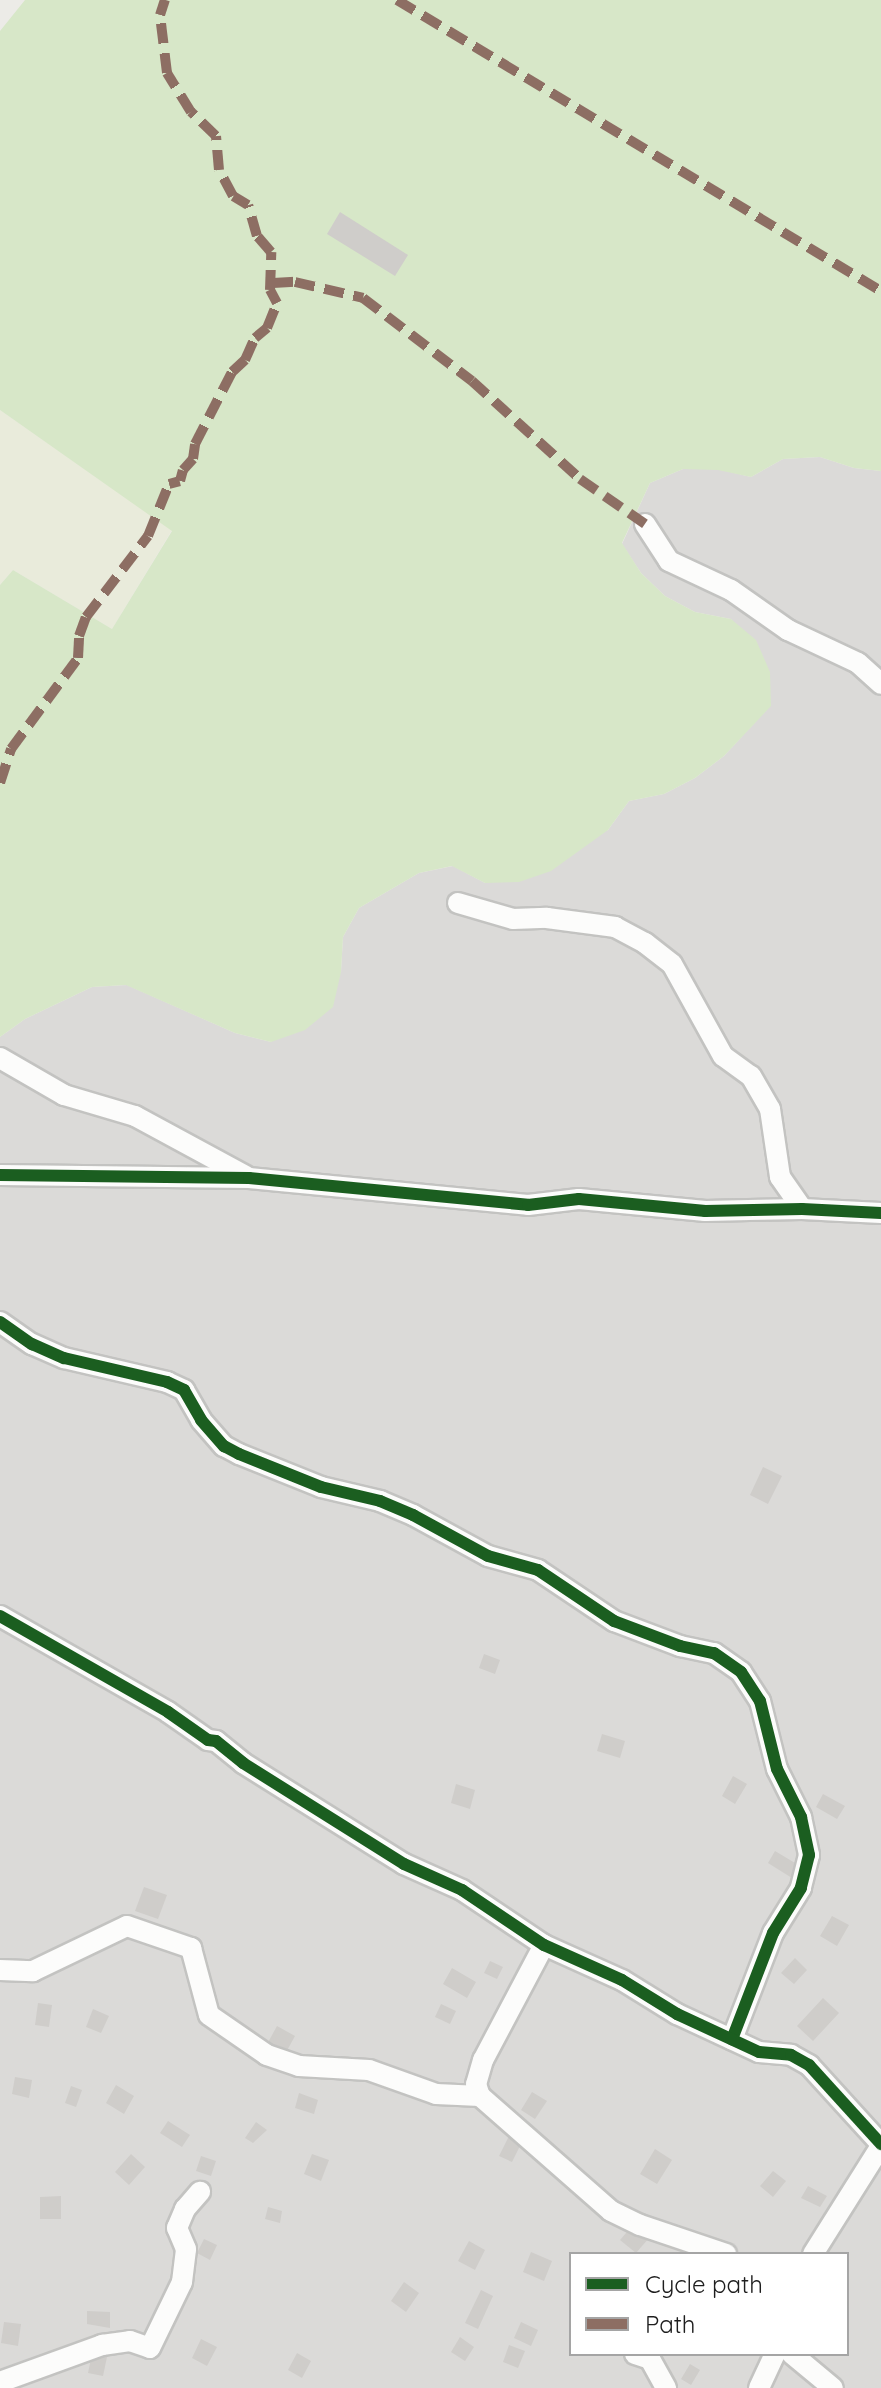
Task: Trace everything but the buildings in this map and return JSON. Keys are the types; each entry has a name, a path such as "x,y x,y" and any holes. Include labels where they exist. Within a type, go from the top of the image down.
{"street":[{"path":"645,524 669,561 731,590 788,630 858,663 881,684"},
{"path":"458,903 513,919 547,918 615,927 645,943 672,964 723,1056 751,1076 770,1109 780,1177 802,1209"},
{"path":"0,1058 64,1095 135,1116 249,1178"},
{"path":"0,1175 249,1178 528,1205 579,1199 705,1211 802,1209 881,1213"},
{"path":"0,1322 32,1344 64,1358 167,1382 184,1390 207,1427 224,1446 239,1454 321,1487 380,1501 413,1515 488,1556 538,1570 614,1621 680,1646 714,1653 741,1672 760,1701 777,1769 801,1817 809,1855 801,1888 773,1933 732,2039"},
{"path":"0,1616 168,1712 208,1740 216,1741 243,1763 404,1864 462,1890 544,1945 622,1980 677,2014 759,2052 791,2055 809,2065 881,2145 814,2252"},
{"path":"0,1970 33,1971 127,1926 191,1948 209,2015 267,2055 299,2066 369,2070 436,2094 480,2096"},
{"path":"544,1945 483,2060 476,2084 480,2096 611,2211 640,2225 720,2252"},
{"path":"0,2382 102,2345 130,2341 150,2348 182,2282 186,2249 177,2228 185,2209 200,2192"},
{"path":"641,2356 650,2359 666,2388"},
{"path":"759,2388 774,2356"},
{"path":"794,2356 833,2388"}],"shaded area":[{"path":"820,457 854,468 881,471 881,2388 0,2388 0,1037 25,1019 92,987 127,985 235,1033 271,1042 341,972 343,937 359,908 419,873 453,866 485,883 608,830 629,801 664,794 695,778 724,756 770,706 731,619 695,612 665,596 641,573 622,544 650,483 683,469 718,469 751,477 783,459"}],"green space":[{"path":"25,0 881,0 881,471 854,468 820,457 783,459 751,477 718,470 683,469 650,483 622,543 641,573 665,596 695,612 731,619 756,640 770,672 771,706 724,756 695,778 664,794 629,801 608,830 551,871 519,882 485,883 452,866 419,873 359,908 343,937 341,972 333,1007 305,1030 271,1042 235,1033 126,985 92,987 25,1019 0,1037 0,585 13,570 112,629 172,531 0,410 0,31"},
{"path":"0,410 172,530 112,629 13,570 0,585"}],"marked path":[{"path":"0,783 11,749 78,658 79,636 86,617 148,536 169,484 180,481 232,372 245,360 255,338 267,328 277,303 270,290 271,252 257,236 248,205 233,196 219,170 216,136 191,112 167,73 160,15 165,0"},
{"path":"397,0 881,291"},
{"path":"273,283 295,282 363,298 472,381 580,479 645,524"}],"cycle path":[{"path":"0,1175 249,1178 528,1205 579,1199 705,1211 802,1209 881,1213"},
{"path":"0,1322 32,1344 64,1358 167,1382 184,1390 201,1420 224,1446 239,1454 321,1487 380,1501 413,1515 488,1556 538,1570 614,1621 680,1646 714,1653 741,1672 760,1701 777,1769 801,1817 809,1855 801,1888 773,1933 732,2039"},
{"path":"0,1616 168,1712 208,1740 216,1741 243,1763 404,1864 462,1890 544,1945 622,1980 677,2014 759,2052 791,2055 809,2065 881,2144"}]}
